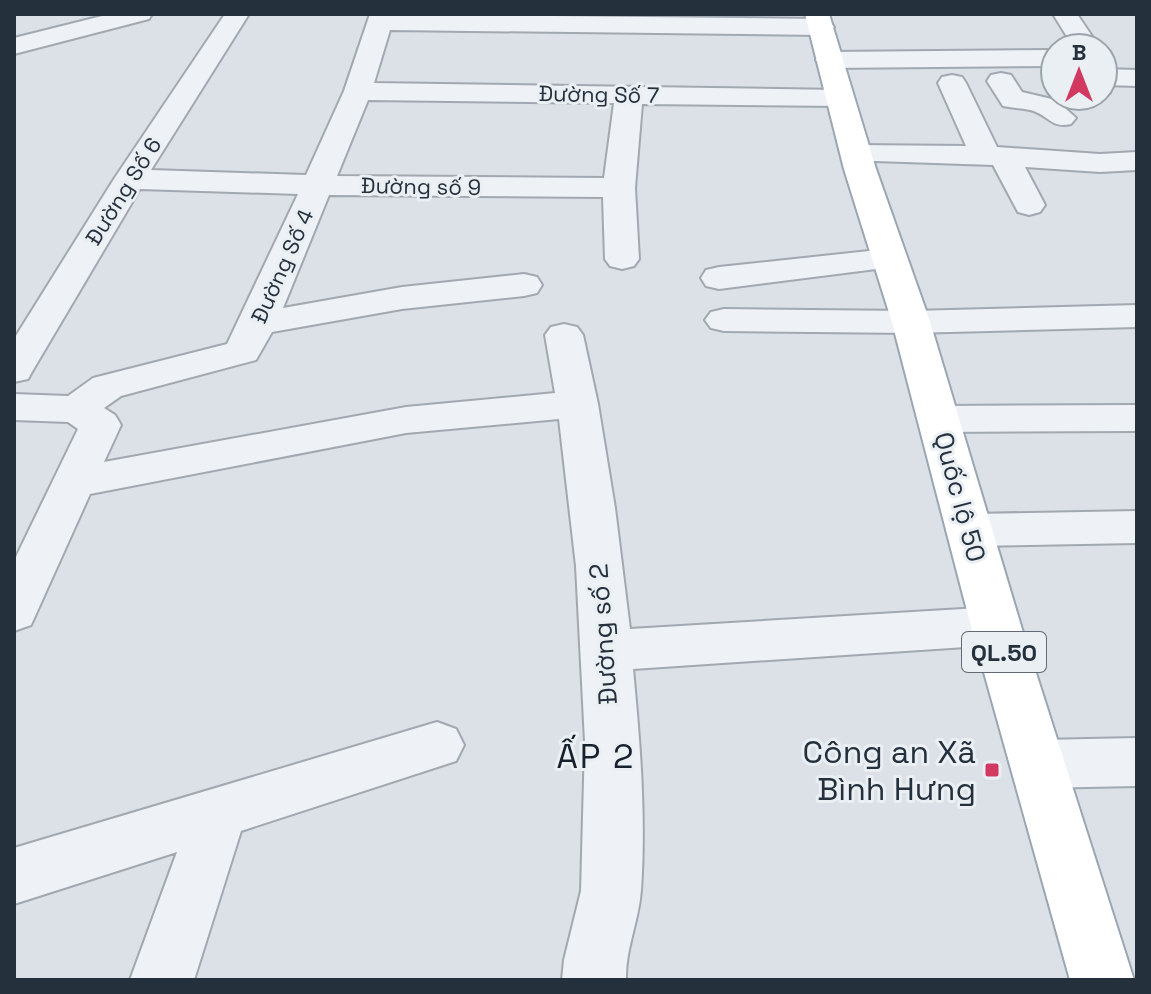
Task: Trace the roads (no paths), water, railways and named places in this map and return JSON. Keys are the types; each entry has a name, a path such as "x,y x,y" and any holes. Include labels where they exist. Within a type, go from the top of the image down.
{"main road":[{"name":"Quốc lộ 50","path":"819,20 1102,980"}],"street":[{"path":"14,36 103,14"},
{"path":"14,46 140,14"},
{"name":"Đường Số 6","path":"14,370 130,179 237,14"},
{"path":"1065,14 1077,32"},
{"path":"380,18 819,20"},
{"name":"Đường Số 4","path":"77,409 107,387 242,352 258,323 358,91 380,18"},
{"path":"835,82 1039,60"},
{"path":"835,82 1039,80"},
{"path":"1001,81 1013,100 1037,101 1061,118"},
{"name":"Đường Số 7","path":"358,91 629,95 835,82"},
{"path":"952,83 995,156 1029,205"},
{"path":"622,259 619,188 629,95"},
{"path":"856,154 995,156 1100,163 1137,161"},
{"name":"Đường số 9","path":"130,179 318,185 619,188"},
{"path":"719,278 899,290 1137,316"},
{"path":"258,323 402,298 524,285"},
{"path":"724,320 899,290"},
{"name":"Đường số 2","path":"564,335 578,404 591,497 605,651 613,801 610,905 593,959 594,980"},
{"path":"76,482 406,420 578,404"},
{"path":"14,407 77,409 100,425 14,612"},
{"path":"939,419 1137,418"},
{"path":"969,530 1137,527"},
{"path":"605,651 996,626"},
{"path":"14,876 218,816 437,745"},
{"path":"1039,764 1137,762"},
{"path":"162,980 218,816"}],"place":[{"name":"Công an Xã Bình Hưng","path":"992,770"}],"district":[{"name":"ẤP 2","path":"596,756"}]}
